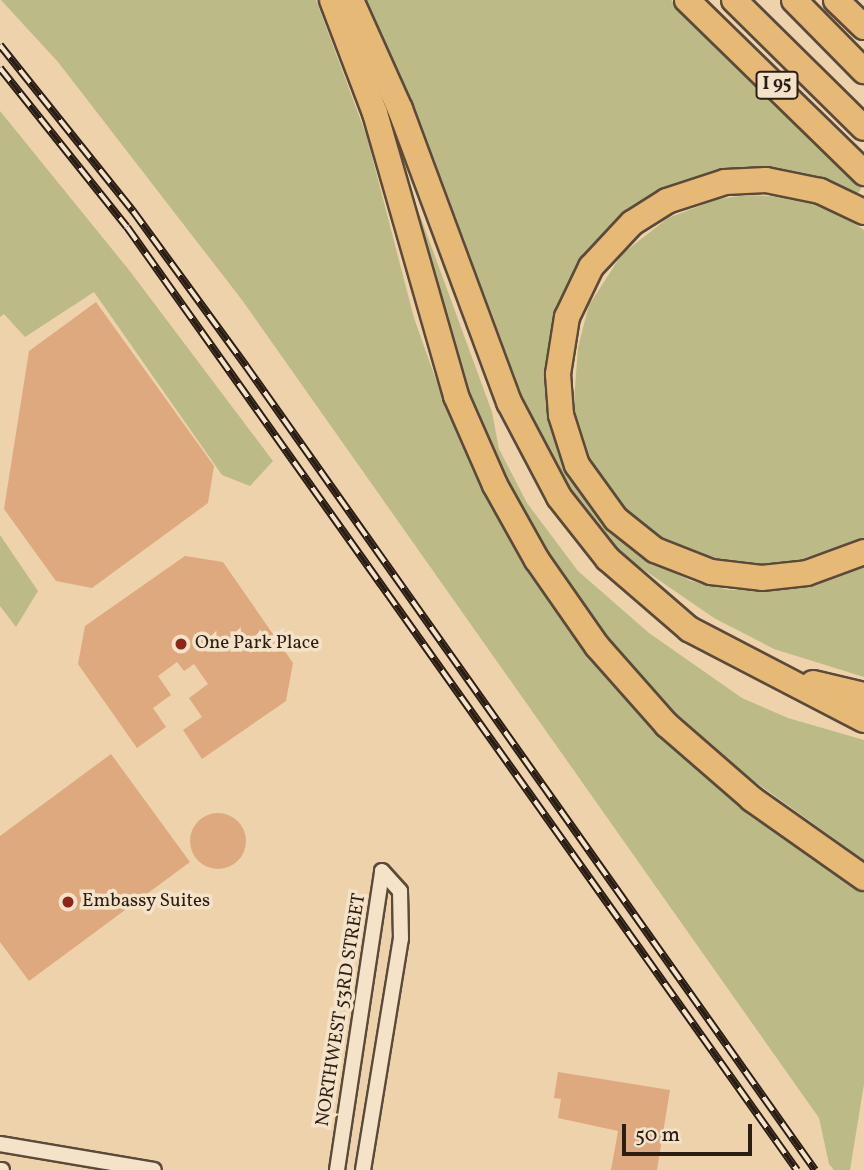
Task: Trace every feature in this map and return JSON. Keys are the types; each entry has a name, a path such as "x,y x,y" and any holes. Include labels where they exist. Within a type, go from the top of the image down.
{"highway":[{"path":"332,0 376,113 456,396 495,485 537,560 597,646 667,725 752,799 864,878"},
{"path":"351,0 400,109 509,402 559,497 608,559 649,598 710,642 864,720"},
{"name":"I 95","path":"687,0 864,173"},
{"path":"734,0 864,128"},
{"path":"794,0 864,71"},
{"path":"836,0 864,27"},
{"path":"864,212 820,191 766,180 725,182 667,201 632,223 591,267 567,317 558,374 561,415 577,465 616,519 655,550 704,570 762,578 807,573 864,552"},
{"path":"772,673 864,695"}],"street":[{"name":"NORTHWEST 53RD STREET","path":"337,1170 382,871 400,891 401,939 363,1170"},
{"path":"0,1143 153,1170"}],"shaded area":[{"path":"1,0 316,0 367,137 414,318 440,391 472,469 524,567 579,644 642,716 721,789 864,893 864,1084 850,1170 834,1170 829,1164 819,1118 242,300 58,62"},
{"path":"365,0 671,0 787,107 863,186 856,196 798,174 733,169 668,188 630,209 579,263 563,295 549,347 548,381 550,423 568,477 601,521 648,560 691,581 729,590 795,588 864,561 864,677 774,649 714,618 618,552 580,506 530,419 428,144"},
{"path":"0,111 129,270 273,461 250,486 222,475 94,292 25,337 4,314 0,317"},
{"path":"403,169 492,412 499,449 527,503 578,571 649,633 742,698 788,718 864,740 864,860 719,756 646,684 576,601 532,530 492,451 456,362"},
{"path":"747,195 792,197 834,210 864,230 864,538 781,566 714,562 649,533 620,510 595,474 576,435 573,415 578,347 589,305 622,254 668,218 718,199"},
{"path":"0,535 38,591 16,627 0,606"}],"building":[{"path":"96,302 214,466 208,503 92,588 56,581 4,509 29,351"},
{"name":"One Park Place","path":"185,556 223,562 293,663 286,701 202,759 183,730 202,717 189,698 208,684 194,664 184,671 177,662 158,676 171,695 153,708 166,727 137,748 78,664 85,626"},
{"name":"Embassy Suites","path":"111,754 190,862 29,981 0,942 0,836"},
{"path":"218,813 229,815 238,821 244,830 244,852 238,861 229,867 218,869 207,867 198,861 192,852 190,841 192,830 198,821 207,815"},
{"path":"558,1072 670,1090 657,1170 611,1170 618,1131 558,1118 561,1099 554,1098"}],"railway":[{"path":"0,45 133,211 246,366 815,1170"},
{"path":"0,68 127,227 797,1170"}],"place":[{"name":"One Park Place","path":"181,644"},
{"name":"Embassy Suites","path":"68,902"}]}
